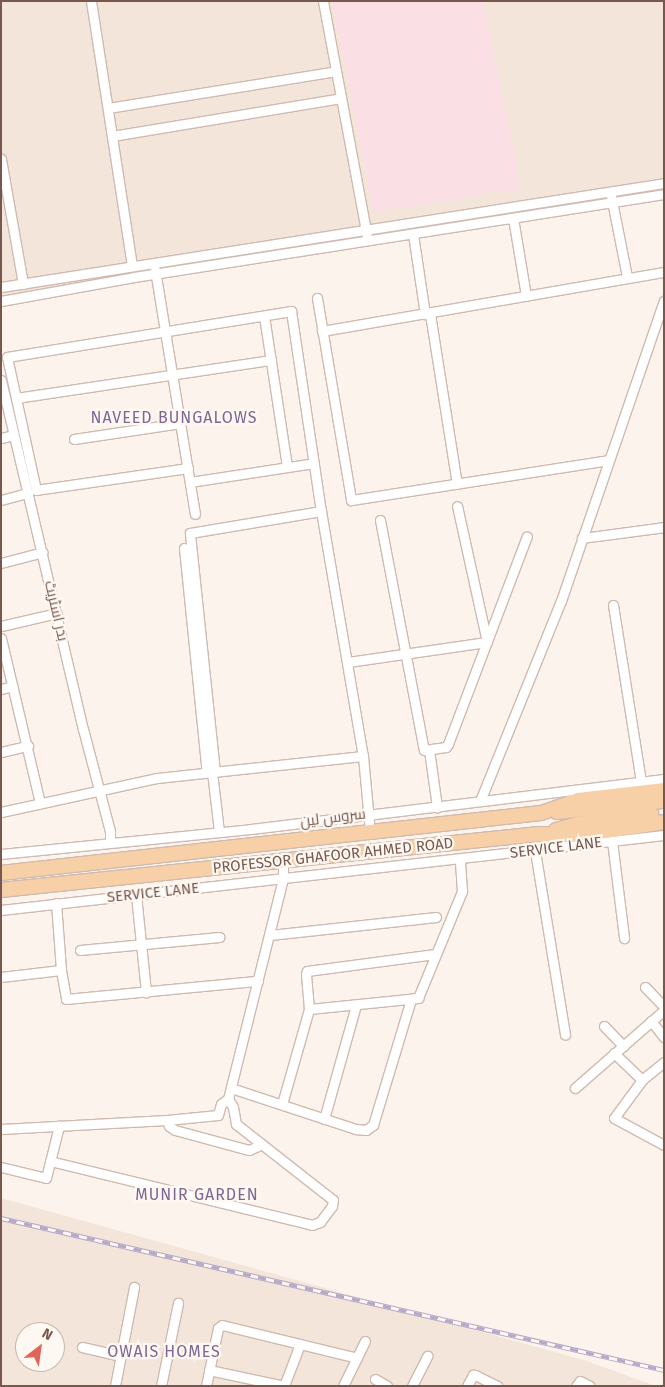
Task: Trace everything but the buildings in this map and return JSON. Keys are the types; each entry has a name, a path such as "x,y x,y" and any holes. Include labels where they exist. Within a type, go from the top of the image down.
{"main road":[{"path":"541,813 578,800 664,790"},
{"path":"539,834 578,817 664,801"},
{"path":"1,873 541,813 578,817 664,813"},
{"name":"PROFESSOR GHAFOOR AHMED ROAD","path":"1,890 539,834 579,834 664,822"},
{"path":"107,862 108,880"}],"street":[{"path":"91,1 132,266"},
{"path":"323,1 367,241"},
{"path":"108,108 336,72"},
{"path":"112,136 341,98"},
{"path":"1,159 23,284"},
{"path":"1,287 664,183"},
{"path":"610,192 627,277"},
{"path":"1,301 156,274 664,194"},
{"path":"513,218 526,296"},
{"path":"413,234 457,484"},
{"path":"154,263 194,514"},
{"path":"322,331 664,272"},
{"path":"316,298 351,500 608,460"},
{"path":"480,801 561,601 664,301"},
{"path":"188,468 36,490 7,357 292,311 321,512 363,756 370,831"},
{"path":"264,316 287,466"},
{"path":"16,398 271,360"},
{"name":"بدر اسٹریٹ","path":"1,380 110,831 110,843"},
{"path":"74,439 180,422"},
{"path":"1,438 14,435"},
{"path":"190,482 314,463"},
{"path":"1,500 28,493"},
{"path":"457,506 486,642"},
{"path":"211,772 190,533 321,512"},
{"path":"380,520 422,748 429,750 446,747 448,744 527,536"},
{"path":"582,538 664,526"},
{"path":"184,548 219,832"},
{"path":"1,563 43,552"},
{"path":"613,605 641,782"},
{"path":"1,626 57,614"},
{"path":"1,638 40,803"},
{"path":"348,662 486,642"},
{"path":"1,689 13,686"},
{"path":"1,752 28,746"},
{"path":"429,750 438,807"},
{"path":"1,812 157,778 363,756"},
{"name":"سروس لین","path":"1,854 219,832 664,779"},
{"name":"SERVICE LANE","path":"1,910 460,860 664,835"},
{"path":"612,841 624,938"},
{"path":"535,851 564,1035"},
{"path":"309,1009 411,999 421,995 435,954 462,891 460,860"},
{"path":"1,1129 167,1120 218,1115 221,1104 228,1099 231,1088 270,935 283,878 283,862"},
{"path":"136,895 146,992"},
{"path":"56,903 64,995 70,1000 258,981"},
{"path":"270,935 436,917"},
{"path":"80,950 219,937"},
{"path":"282,1104 309,1009 306,974 312,969 435,954"},
{"path":"1,977 61,970"},
{"path":"575,1088 664,1008 645,987"},
{"path":"231,1088 356,1129 366,1130 373,1125 411,999"},
{"path":"324,1119 356,1005"},
{"path":"650,1021 664,1037"},
{"path":"604,1026 623,1046"},
{"path":"614,1054 642,1080"},
{"path":"664,1062 642,1080 614,1118 664,1145"},
{"path":"50,1161 312,1225 320,1222 332,1206 333,1200 260,1145 236,1124 233,1107 228,1099"},
{"path":"167,1120 175,1130 249,1150 260,1145"},
{"path":"1,1167 46,1178 59,1126"},
{"path":"115,1386 134,1287"},
{"path":"160,1386 178,1303"},
{"path":"206,1386 218,1328 222,1324 357,1358"},
{"path":"343,1386 365,1341"},
{"path":"209,1370 284,1386 300,1344"},
{"path":"82,1347 121,1356"},
{"path":"412,1386 426,1356"},
{"path":"467,1386 472,1375 485,1383 498,1386"},
{"path":"375,1379 387,1386"},
{"path":"576,1386 580,1381 590,1386"}],"shaded area":[{"path":"1,1 664,1 664,194 1,297"},
{"path":"332,1 483,1 521,188 374,212"},
{"path":"1,1198 584,1360 656,1386 1,1386"}],"railway":[{"path":"1,1218 664,1370"}],"district":[{"name":"NAVEED BUNGALOWS","path":"174,418"},
{"name":"MUNIR GARDEN","path":"197,1195"},
{"name":"OWAIS HOMES","path":"164,1352"}]}
